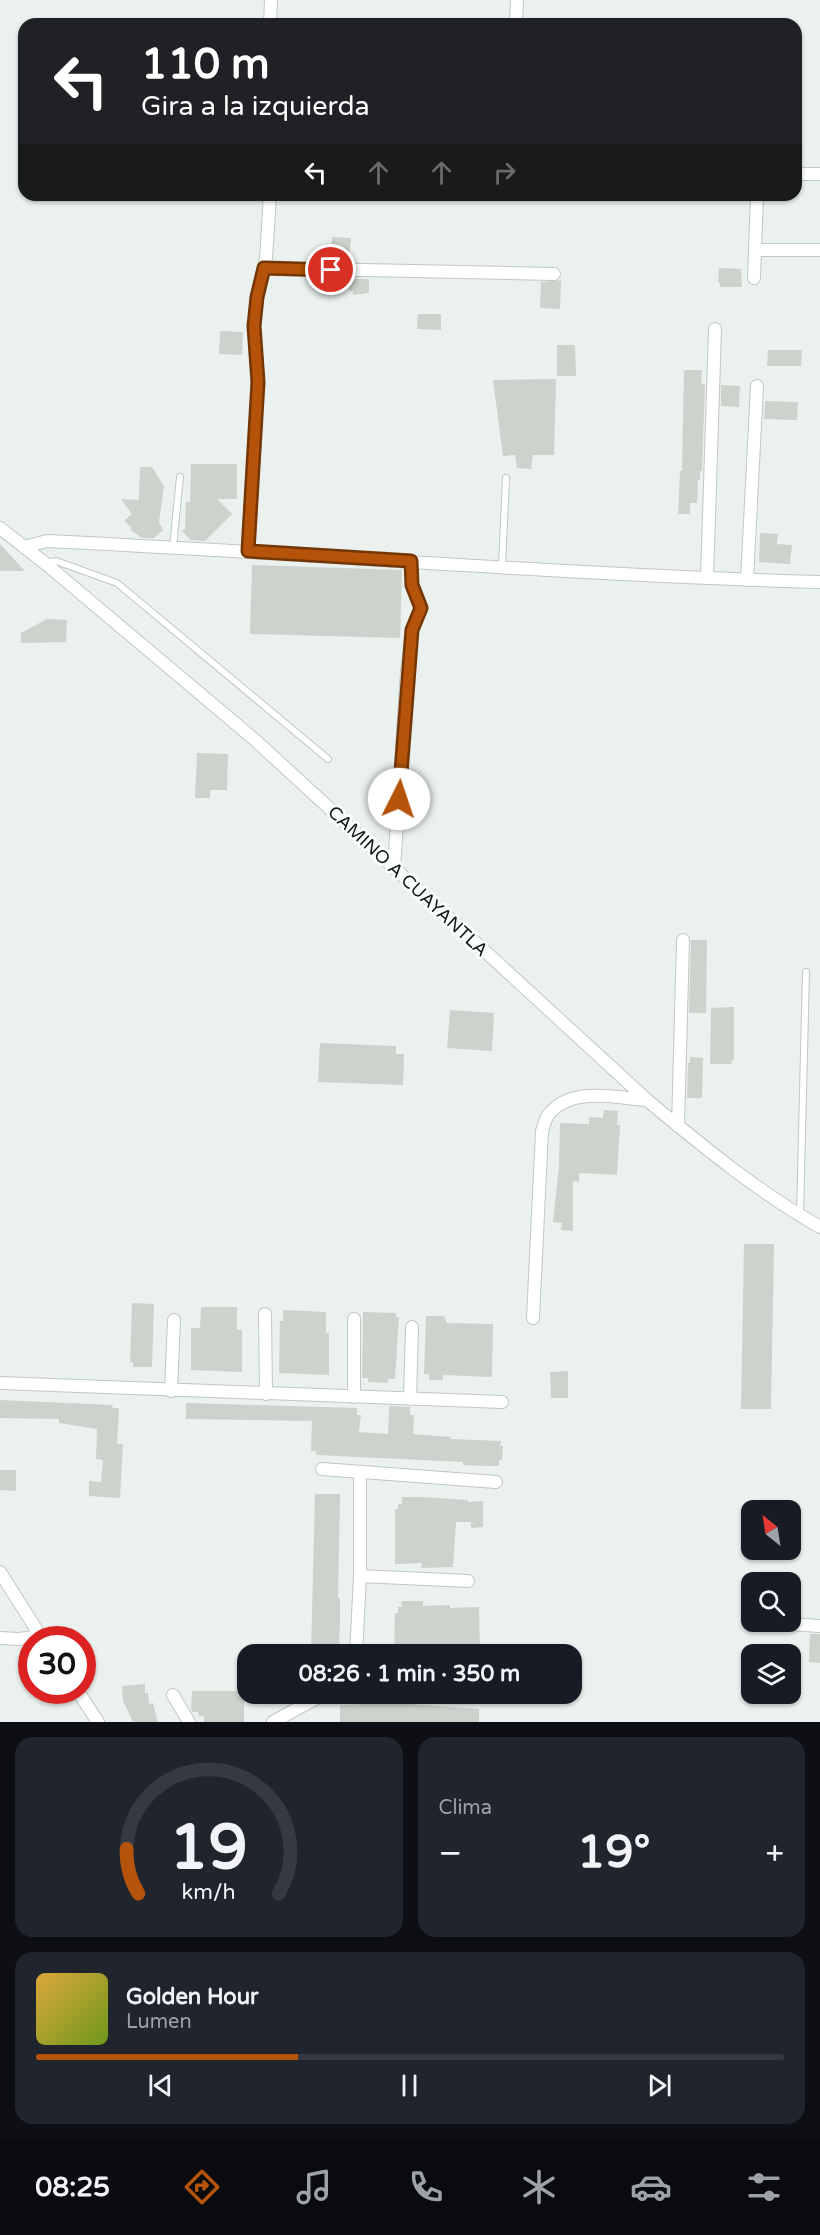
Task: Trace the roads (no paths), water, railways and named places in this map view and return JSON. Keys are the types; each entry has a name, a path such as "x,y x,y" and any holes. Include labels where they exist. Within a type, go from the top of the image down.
{"street":[{"path":"270,18 271,0"},
{"path":"516,18 518,0"},
{"path":"802,174 820,174"},
{"path":"248,551 258,382 254,326 257,297 264,268 270,201"},
{"path":"754,278 757,201"},
{"path":"755,250 820,250"},
{"path":"264,268 554,274"},
{"path":"706,578 715,329"},
{"path":"747,580 757,386"},
{"name":"CAMINO A CUAYANTLA","path":"1,530 46,564 255,740 647,1100 678,1126 800,1216 820,1227"},
{"path":"24,548 47,541 706,578 820,582"},
{"path":"394,868 407,672 412,630 421,608 412,585 411,561"},
{"path":"678,1126 683,940"},
{"path":"534,1318 542,1131 548,1115 561,1103 578,1096 647,1100"},
{"path":"265,1314 266,1394"},
{"path":"354,1319 354,1397"},
{"path":"171,1391 174,1320"},
{"path":"410,1399 412,1327"},
{"path":"0,1383 502,1402"},
{"path":"322,1469 496,1482"},
{"path":"357,1644 360,1576 360,1472"},
{"path":"0,1572 34,1626"},
{"path":"360,1576 468,1581"},
{"path":"801,1625 820,1626"},
{"path":"0,1638 18,1639"},
{"path":"173,1695 189,1722"},
{"path":"86,1704 98,1722"},
{"path":"273,1722 306,1704"}],"lane":[{"path":"174,547 180,477"},
{"path":"502,566 506,478"},
{"path":"46,564 56,561 117,583 328,759"},
{"path":"800,1216 806,972"}]}
